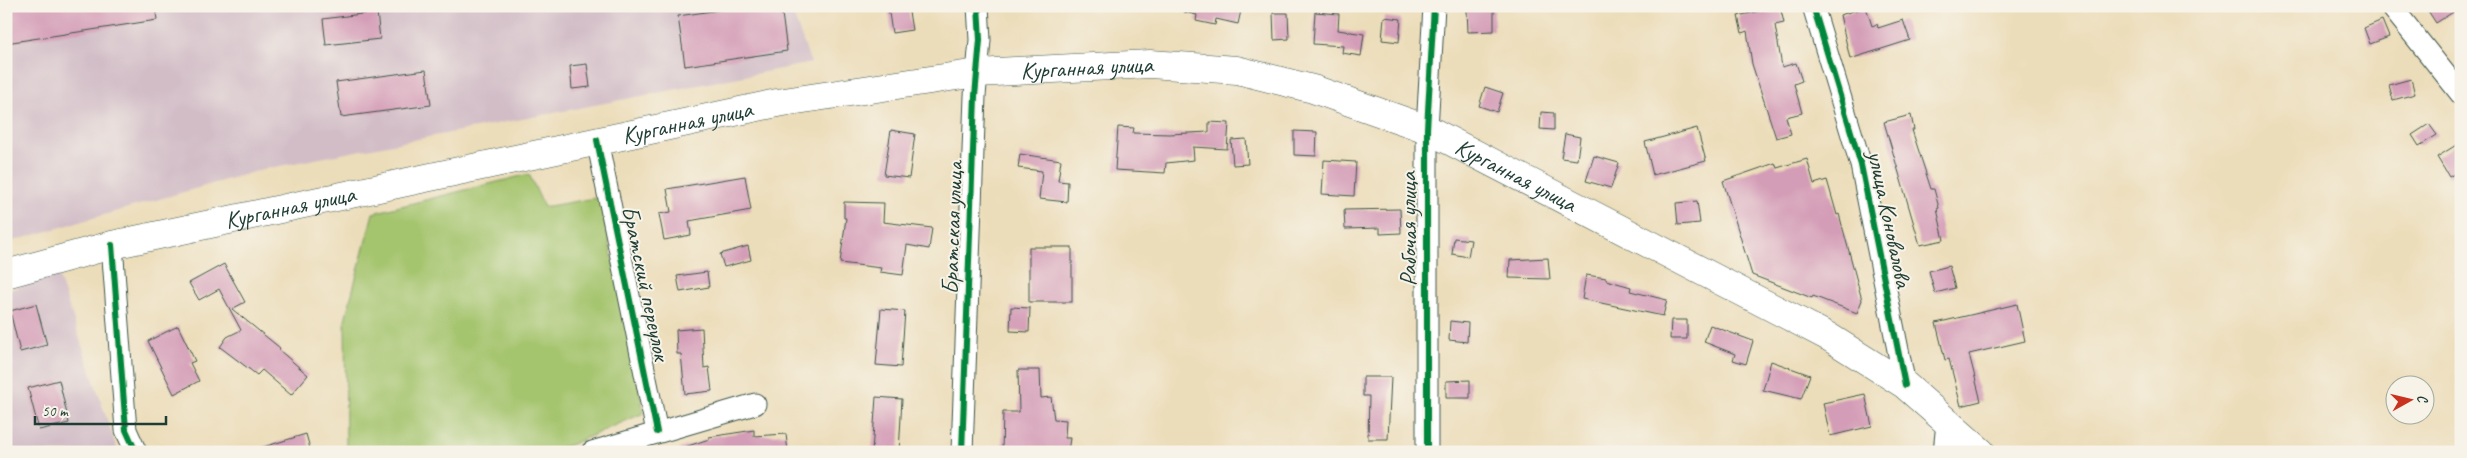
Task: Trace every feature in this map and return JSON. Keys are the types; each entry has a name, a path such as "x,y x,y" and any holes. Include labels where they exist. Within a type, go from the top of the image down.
{"main road":[{"name":"Курганная улица","path":"6,274 112,245 777,103 977,73 1150,64 1237,70 1313,89 1427,128 1829,337 1905,385 1981,452"}],"street":[{"name":"Братская улица","path":"962,452 977,73 980,40 978,6"},
{"name":"Рабочая улица","path":"1427,452 1427,128 1434,6"},
{"name":"улица Коновалова","path":"1813,6 1861,165 1905,385"},
{"path":"2391,6 2461,94"},
{"name":"Братский переулок","path":"598,140 657,432"},
{"path":"112,245 126,430 136,452"},
{"path":"592,452 754,404"},
{"path":"1944,452 1947,423"}],"shaded area":[{"path":"6,6 790,6 811,63 264,169 6,243"},
{"path":"58,274 118,452 6,452 6,291"}],"green space":[{"path":"529,174 544,207 600,197 644,413 570,445 547,452 348,452 346,447 345,320 373,213"}],"building":[{"path":"6,6 155,6 157,20 6,43"},
{"path":"747,6 781,6 787,51 685,66 678,16"},
{"path":"888,6 908,6 912,30 892,33"},
{"path":"1185,6 1242,6 1238,24 1216,19 1215,25 1196,21 1197,15 1184,12"},
{"path":"1780,6 1784,23 1775,25 1782,67 1796,63 1802,81 1794,84 1802,113 1786,117 1791,134 1776,138 1752,64 1747,31 1742,33 1738,16"},
{"path":"2425,6 2461,6 2461,7 2436,23"},
{"path":"1866,7 1872,26 1877,24 1878,28 1903,20 1910,40 1850,59 1840,15"},
{"path":"1494,9 1494,31 1468,32 1467,10"},
{"path":"377,12 380,39 326,45 323,19"},
{"path":"1315,12 1339,14 1338,30 1364,34 1361,56 1342,53 1343,46 1313,44"},
{"path":"1273,13 1288,13 1289,39 1274,40"},
{"path":"1384,17 1401,19 1399,42 1382,40"},
{"path":"2382,20 2389,37 2370,44 2364,28"},
{"path":"587,64 590,87 572,89 570,66"},
{"path":"426,70 431,105 341,117 336,82"},
{"path":"2411,79 2415,94 2393,100 2389,85"},
{"path":"1485,87 1503,93 1497,112 1479,106"},
{"path":"1541,112 1554,113 1554,130 1540,129"},
{"path":"1911,115 1914,130 1912,130 1931,189 1934,189 1944,240 1920,245 1884,122"},
{"path":"1209,122 1229,123 1227,149 1193,147 1194,160 1166,163 1165,173 1115,170 1118,127 1134,128 1133,133 1209,132"},
{"path":"2429,124 2437,135 2419,146 2412,135"},
{"path":"1697,128 1706,161 1653,175 1645,142"},
{"path":"891,130 915,134 909,178 884,175"},
{"path":"1294,131 1317,132 1316,156 1294,155"},
{"path":"1565,134 1580,137 1577,160 1561,158"},
{"path":"1246,139 1248,164 1233,165 1231,140"},
{"path":"2461,142 2461,170 2449,177 2437,157"},
{"path":"1020,154 1061,160 1058,181 1068,182 1067,202 1039,199 1042,171 1018,168"},
{"path":"1594,156 1619,163 1611,188 1586,181"},
{"path":"1807,159 1814,184 1827,180 1837,215 1839,214 1862,300 1857,313 1752,275 1723,181 1775,163 1777,168"},
{"path":"1324,160 1356,162 1354,196 1322,194"},
{"path":"745,176 751,210 689,221 691,235 664,240 659,214 671,212 667,189"},
{"path":"1697,201 1700,223 1678,225 1676,203"},
{"path":"844,202 884,203 883,222 932,228 929,249 907,245 903,275 880,272 881,268 840,263 846,218 844,218"},
{"path":"1400,209 1401,233 1380,234 1380,228 1345,229 1344,210"},
{"path":"1454,238 1471,240 1468,257 1452,254"},
{"path":"748,246 751,260 724,267 720,254"},
{"path":"1029,247 1072,247 1072,302 1029,302"},
{"path":"1548,258 1550,279 1509,278 1510,260"},
{"path":"224,264 245,302 232,309 280,348 279,350 308,375 291,395 262,370 257,375 220,347 227,337 241,330 219,289 199,300 189,283"},
{"path":"1949,266 1955,288 1935,293 1929,271"},
{"path":"707,272 709,287 680,292 677,276"},
{"path":"1586,275 1606,278 1606,280 1631,287 1630,291 1667,300 1663,316 1582,299"},
{"path":"36,304 47,345 20,352 10,311"},
{"path":"2017,304 2025,341 1969,354 1981,401 1961,406 1949,359 1945,360 1936,323"},
{"path":"1011,307 1030,308 1029,332 1010,331"},
{"path":"881,309 905,311 901,367 876,365"},
{"path":"1671,320 1687,320 1687,339 1670,339"},
{"path":"1450,321 1468,323 1467,342 1449,340"},
{"path":"1710,325 1753,341 1746,364 1733,360 1735,354 1704,342"},
{"path":"178,326 195,361 190,363 199,381 174,394 148,341"},
{"path":"702,328 704,368 709,367 712,391 685,394 681,354 677,354 676,330"},
{"path":"1771,361 1810,375 1801,399 1763,390"},
{"path":"1018,370 1040,370 1041,398 1051,397 1054,419 1066,420 1065,438 1070,438 1068,452 1033,449 1033,452 1002,452 1003,412 1019,412"},
{"path":"1363,377 1391,377 1388,439 1368,439 1369,396 1363,396"},
{"path":"59,380 69,423 39,430 28,388"},
{"path":"1470,380 1470,398 1446,398 1446,381"},
{"path":"1865,394 1872,426 1830,436 1823,403"},
{"path":"876,397 902,399 899,452 872,452"},
{"path":"754,430 754,436 786,434 788,452 680,452 679,449 709,439 709,437"},
{"path":"306,434 311,452 260,452 260,448"}],"cycle path":[{"path":"962,452 975,96 980,40 978,6"},
{"path":"1427,452 1427,129 1434,6"},
{"path":"1813,6 1861,165 1905,385"},
{"path":"597,140 657,432"},
{"path":"112,245 126,430 136,452"}]}
